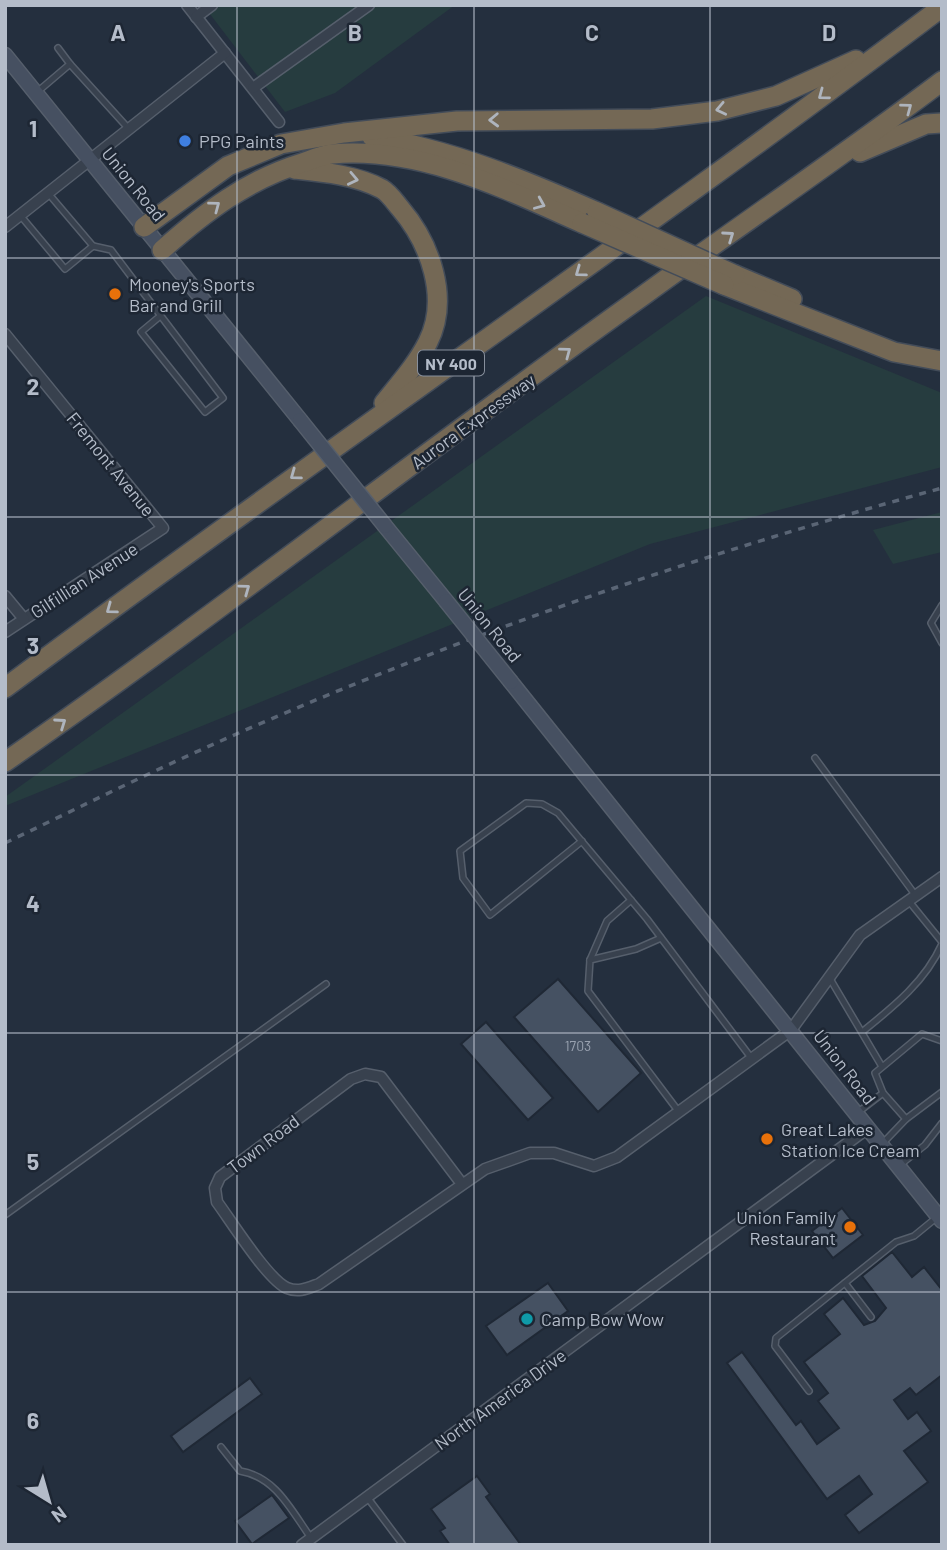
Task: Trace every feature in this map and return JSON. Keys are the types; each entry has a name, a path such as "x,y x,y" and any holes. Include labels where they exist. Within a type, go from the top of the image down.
{"highway":[{"name":"NY 400","path":"5,688 369,421 724,169 942,6"},
{"path":"144,227 228,166 281,144 344,133 457,121 652,119 717,111 776,96 898,40"},
{"name":"Aurora Expressway","path":"5,762 104,694 643,295 833,163 942,81"},
{"path":"833,163 926,124 942,123"},
{"path":"344,133 410,142 472,162 894,352 942,361"},
{"path":"162,250 238,190 286,168 331,154 379,155 447,168 590,217"},
{"path":"286,168 363,181 385,191 409,219 427,248 436,286 437,313 429,341 410,371 369,421"},
{"path":"729,280 895,342 942,349"}],"main road":[{"name":"Union Road","path":"8,63 36,93 938,1213"}],"street":[{"path":"187,5 279,122"},
{"path":"196,17 212,5"},
{"path":"253,88 369,5"},
{"path":"5,227 225,53"},
{"name":"Fremont Avenue","path":"5,334 163,528"},
{"name":"Gilfillian Avenue","path":"5,632 163,528"},
{"path":"5,596 24,619"},
{"name":"Town Road","path":"462,1184 381,1077 365,1074 351,1079 220,1177 215,1188 217,1202 273,1277 286,1287 301,1291 319,1284 485,1169 530,1153 554,1153 593,1166 617,1157 791,1030 860,935 942,877"},
{"name":"North America Drive","path":"307,1541 868,1128"}],"lane":[{"path":"58,48 128,128"},
{"path":"36,93 71,64"},
{"path":"48,193 93,246 111,250 159,317 223,398 205,412 141,332 159,317"},
{"path":"20,215 65,269 93,246"},
{"path":"942,605 930,623 942,643"},
{"path":"814,758 942,943 935,960 901,1001 862,1032"},
{"path":"582,841 490,915 463,878 460,850 526,803 542,804 558,813 582,841 631,900 661,938 752,1059"},
{"path":"631,900 607,921 590,960 588,991 679,1112"},
{"path":"590,960 636,949 661,938"},
{"path":"829,977 881,1065"},
{"path":"5,1215 327,984"},
{"path":"906,1119 883,1093 875,1073 881,1065 922,1034 942,1041"},
{"path":"857,1113 883,1093"},
{"path":"881,1145 906,1119 942,1093"},
{"path":"898,1166 925,1144 942,1123"},
{"path":"809,1391 775,1346 776,1338 896,1242 914,1236 938,1213"},
{"path":"845,1283 871,1317"},
{"path":"221,1447 240,1471 257,1474 270,1482 307,1541"},
{"path":"367,1497 403,1545"}],"green space":[{"path":"203,5 455,5 335,93 285,112"},
{"path":"706,296 942,393 942,467 650,544 5,806 5,797"},
{"path":"942,512 942,552 893,564 873,530"}],"building":[{"path":"558,979 641,1073 598,1112 514,1017"},
{"path":"486,1022 553,1098 528,1120 461,1044"},
{"path":"842,1208 863,1235 833,1258 812,1231"},
{"path":"892,1252 912,1277 924,1267 942,1290 942,1375 916,1395 910,1388 894,1400 908,1419 917,1412 931,1431 904,1451 928,1482 859,1533 845,1515 872,1494 859,1476 827,1499 727,1363 742,1352 796,1425 801,1421 817,1444 839,1428 818,1401 828,1393 804,1362 840,1334 824,1314 843,1298 864,1325 875,1321 886,1308 862,1276"},
{"name":"Camp Bow Wow","path":"548,1283 568,1311 507,1355 486,1326"},
{"path":"250,1378 262,1394 183,1452 171,1436"},
{"path":"477,1476 490,1494 486,1497 521,1545 450,1545 440,1531 445,1528 431,1509"},
{"path":"272,1495 289,1518 252,1544 235,1521"}],"railway":[{"path":"5,843 294,709 476,637 755,542 942,488"}],"place":[{"name":"PPG Paints","path":"185,141"},
{"name":"Mooney's Sports Bar and Grill","path":"115,294"},
{"name":"Great Lakes Station Ice Cream","path":"767,1139"},
{"name":"Union Family Restaurant","path":"850,1227"},
{"name":"Camp Bow Wow","path":"527,1319"}]}
